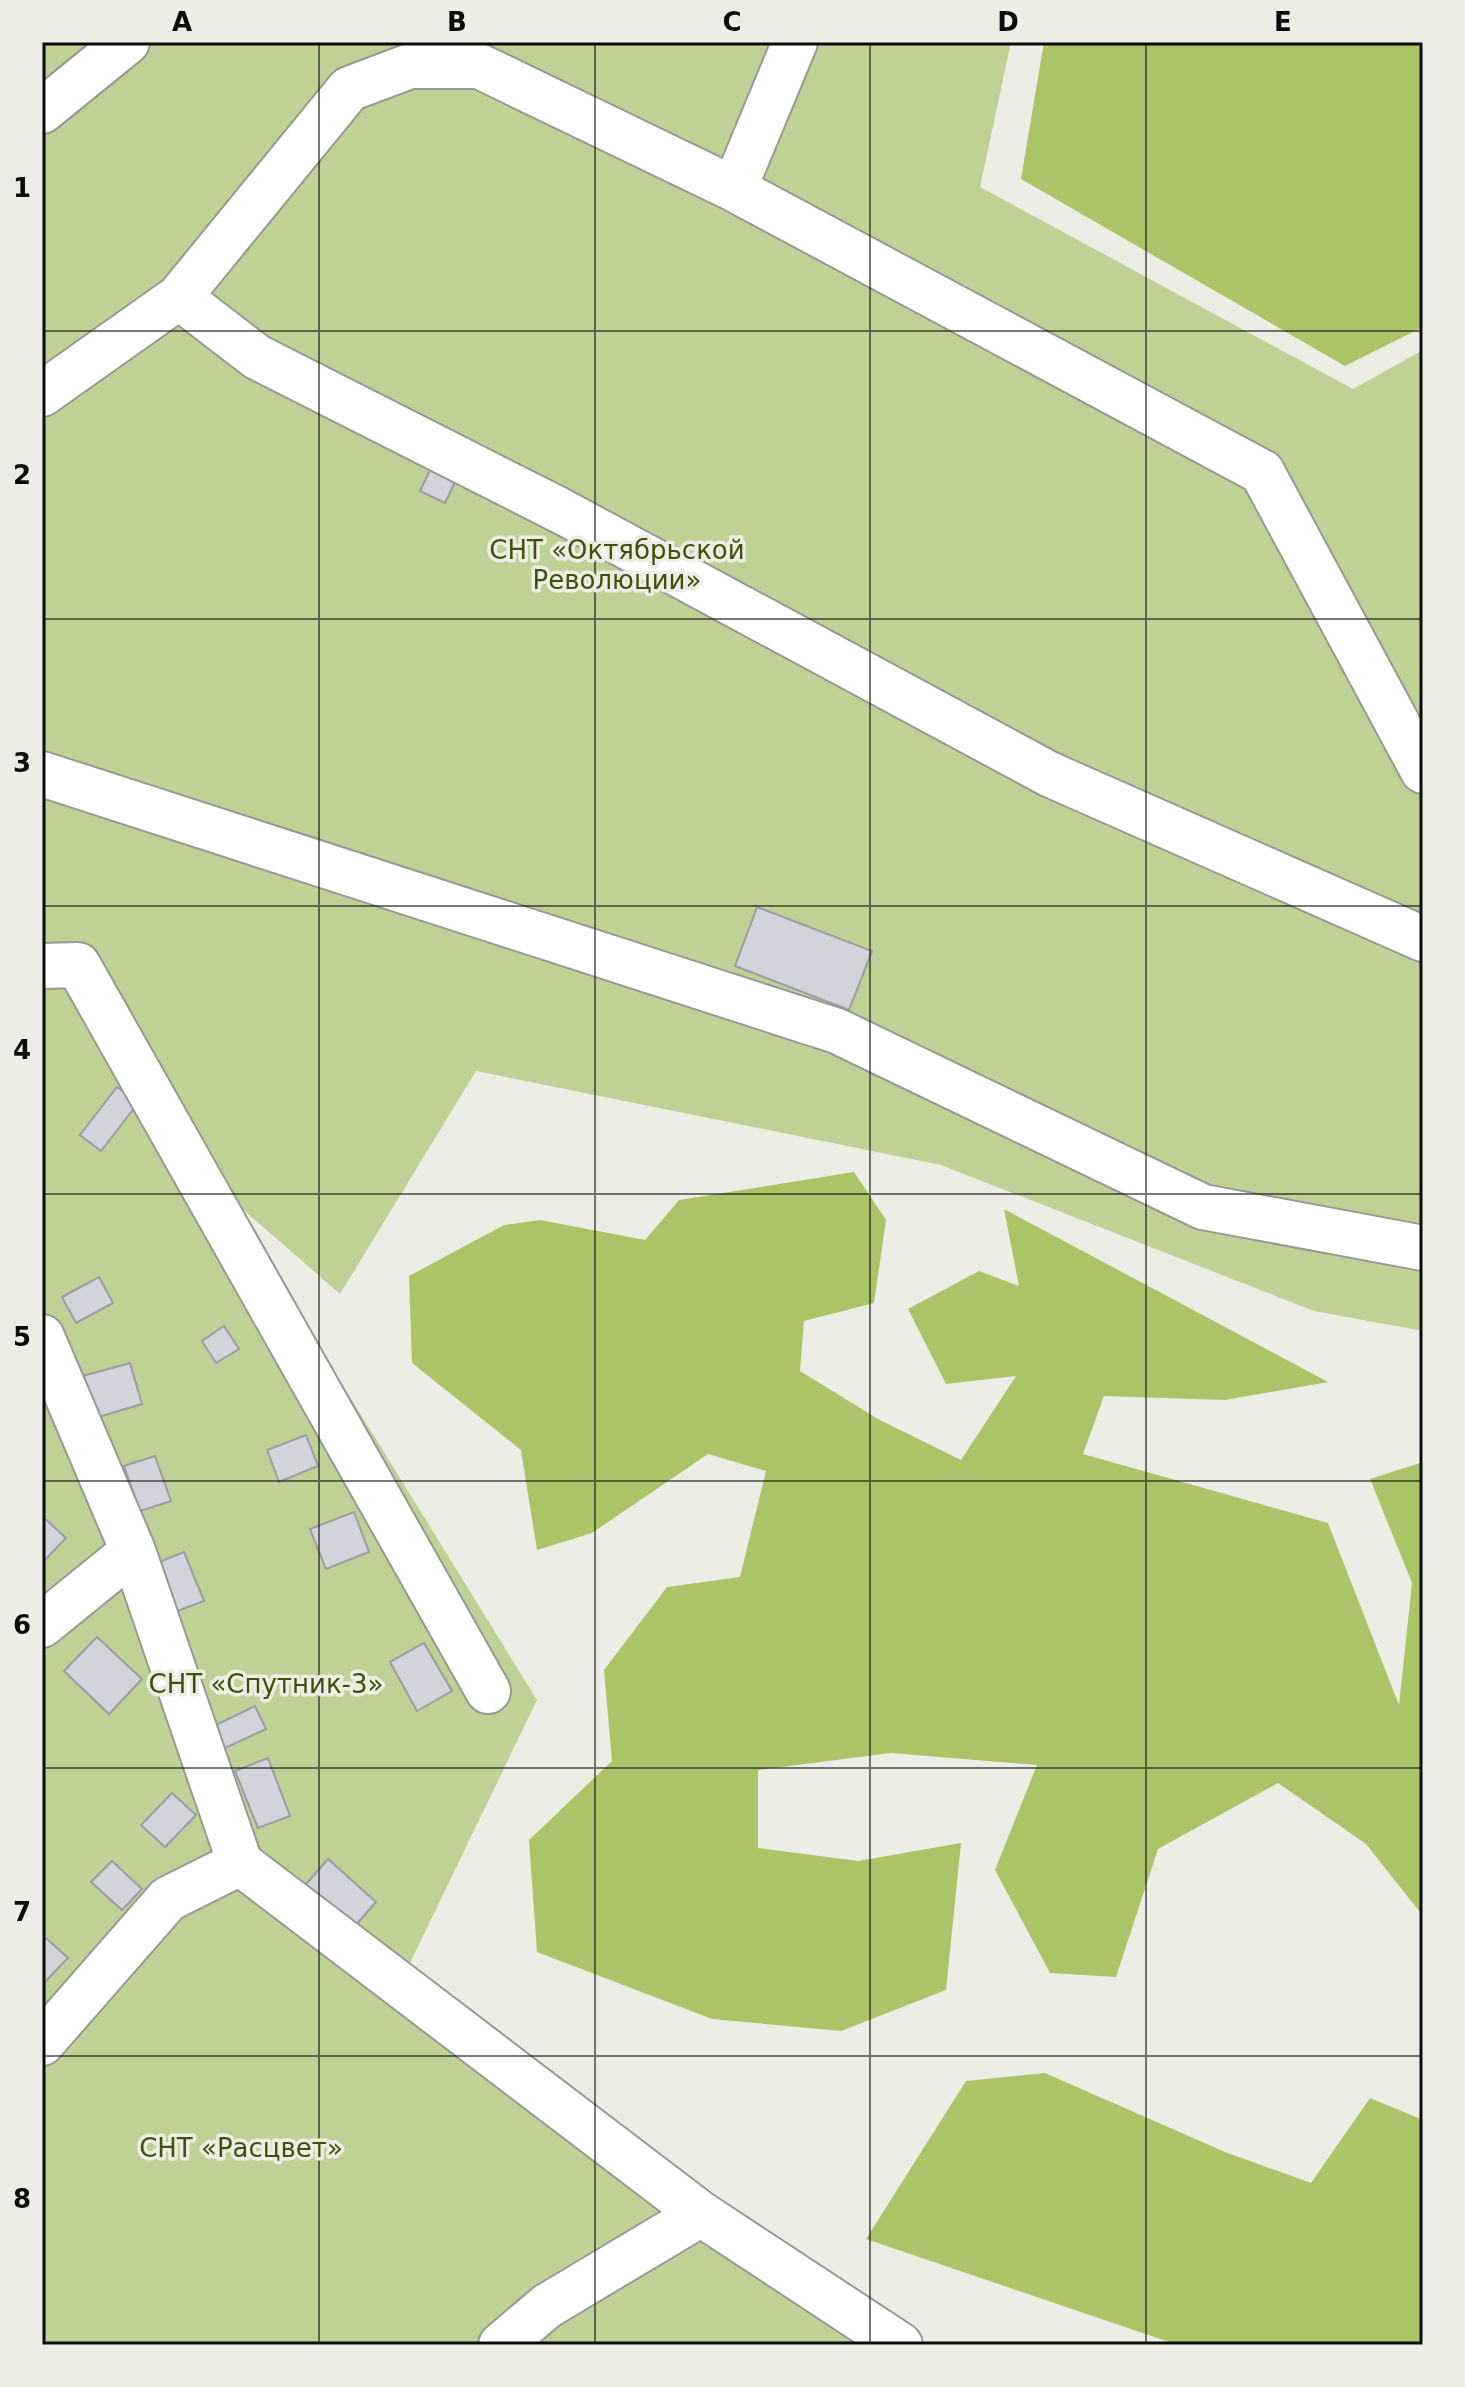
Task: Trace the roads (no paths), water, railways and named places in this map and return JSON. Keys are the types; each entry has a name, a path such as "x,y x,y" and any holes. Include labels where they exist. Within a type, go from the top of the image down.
{"street":[{"path":"42,111 127,42"},
{"path":"734,189 795,42"},
{"path":"42,394 179,297 349,89 410,66 479,66 734,189 1262,472 1423,771"},
{"path":"179,297 257,357 561,511 1049,774 1423,939"},
{"path":"42,774 837,1031 1203,1207 1423,1248"},
{"path":"42,966 78,965 488,1691"},
{"path":"42,1337 133,1551 240,1863 701,2214 900,2345"},
{"path":"42,1625 133,1551"},
{"path":"42,2043 168,1899 240,1863"},
{"path":"501,2345 547,2306 701,2214"}],"park label":[{"name":"СНТ «Октябрьской Революции»","path":"617,565"},
{"name":"СНТ «Спутник-3»","path":"266,1684"},
{"name":"СНТ «Расцвет»","path":"241,2148"}]}
